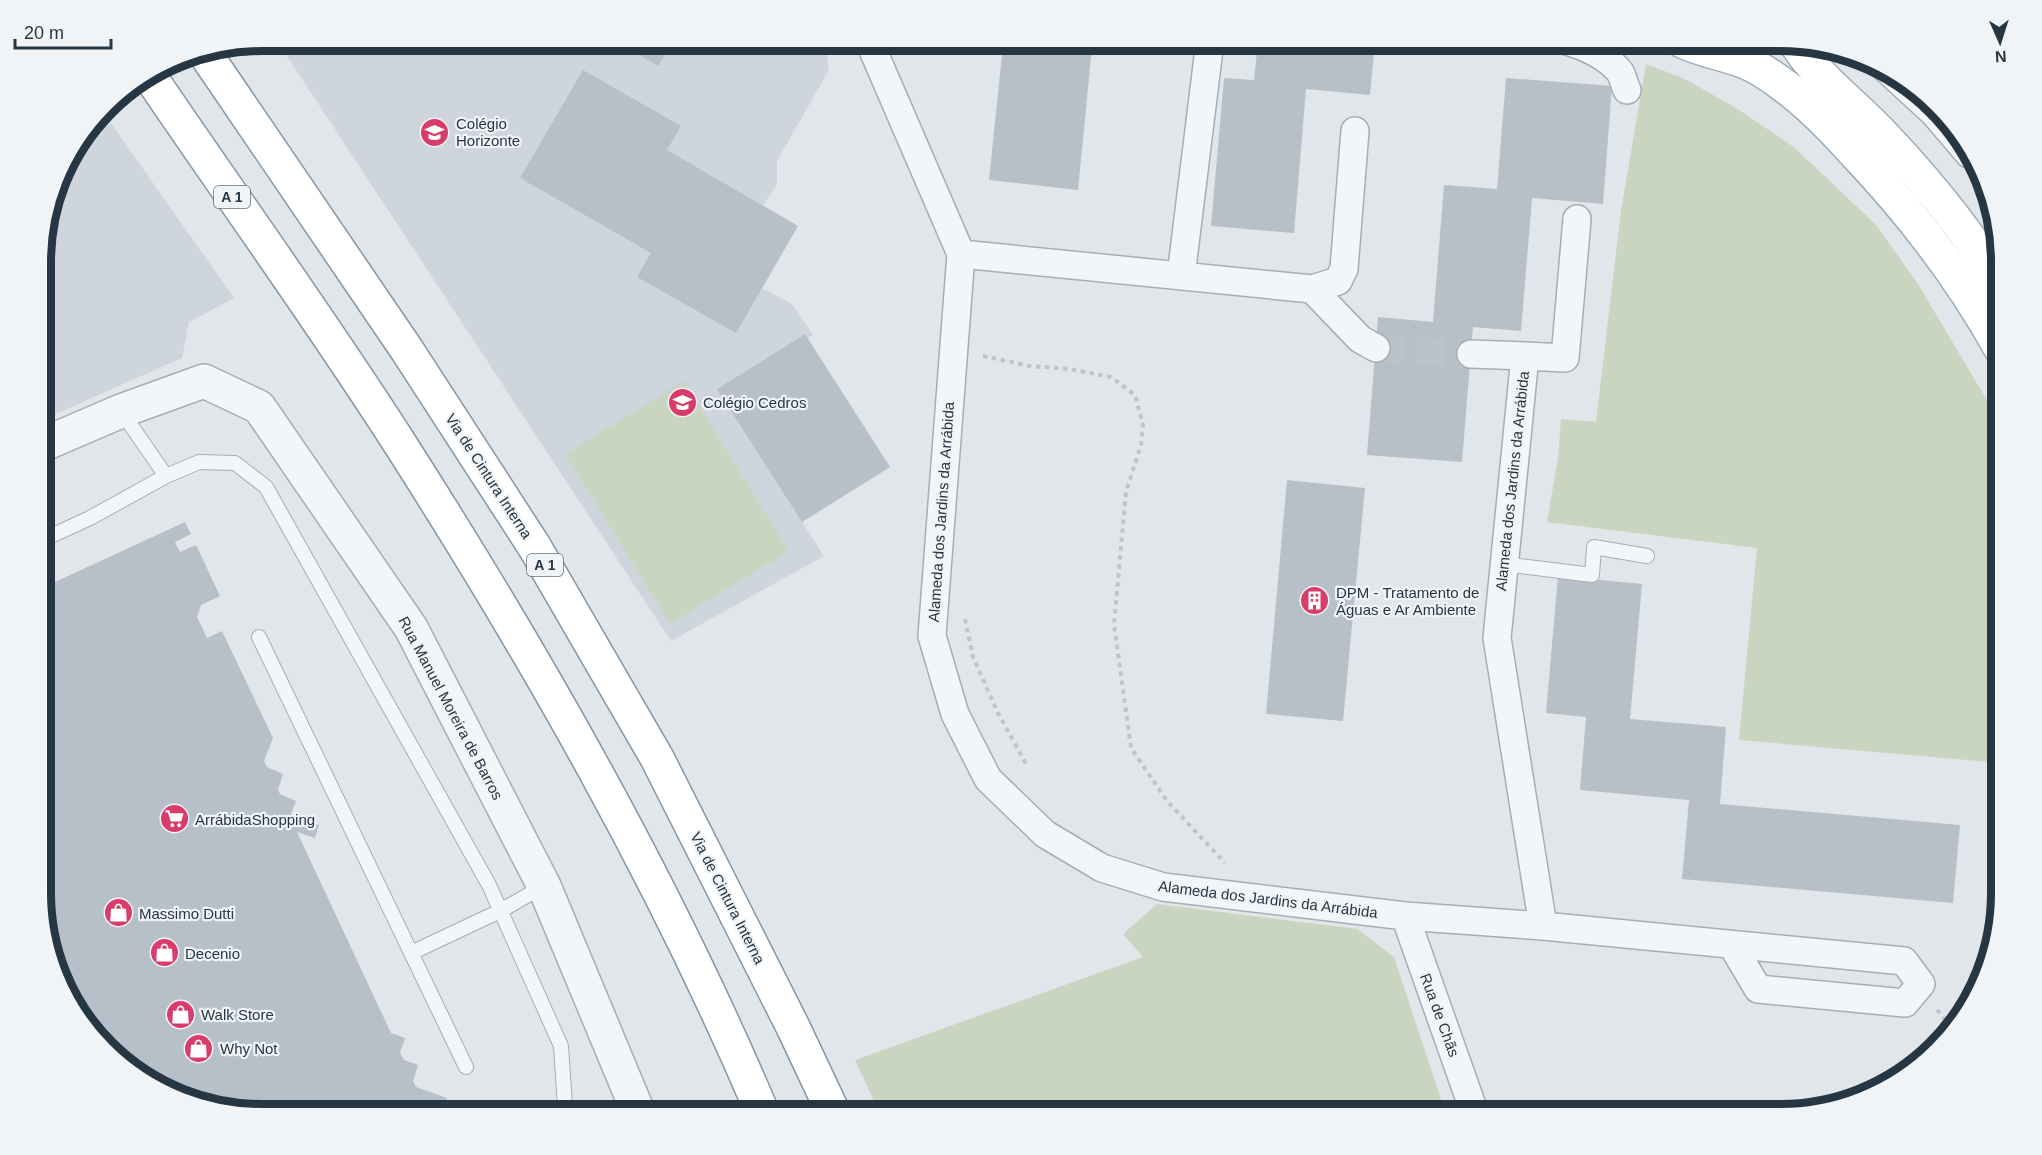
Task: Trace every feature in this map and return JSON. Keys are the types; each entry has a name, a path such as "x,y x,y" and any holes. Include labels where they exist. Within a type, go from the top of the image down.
{"main road":[{"path":"1715,51 1757,67 1793,93 1833,129 1921,228 1950,267 1991,333"},
{"path":"1802,52 1815,69 1902,155 1965,234 1991,272"},
{"name":"Via de Cintura Interna","path":"208,58 401,340 540,555 657,758 740,920 829,1104"},
{"name":"A 1","path":"152,81 400,444 492,591 576,735 664,904 759,1104"}],"street":[{"name":"Alameda dos Jardins da Arrábida","path":"874,51 961,254 932,636 955,714 988,779 1045,834 1102,868 1163,887 1405,916 1543,926 1904,961 1921,984 1905,1004 1758,989 1732,945"},
{"path":"1181,276 1209,51"},
{"path":"1590,51 1606,60 1620,73 1627,90"},
{"path":"961,254 1312,289 1338,281 1344,269 1355,131"},
{"name":"Alameda dos Jardins da Arrábida","path":"1471,354 1565,358 1577,219"},
{"path":"1312,289 1360,339 1376,348"},
{"name":"Alameda dos Jardins da Arrábida","path":"1525,356 1497,638 1543,926"},
{"name":"Rua Manuel Moreira de Barros","path":"51,441 121,411 204,381 259,407 411,628 544,886 635,1104"},
{"name":"Rua de Chãs","path":"1405,916 1471,1104"}],"lane":[{"path":"121,411 166,476"},
{"path":"51,536 90,518 166,476 199,462 235,463 266,487 489,885 561,1046 565,1104"},
{"path":"1504,564 1592,575 1594,548 1647,556"},
{"path":"259,637 466,1067"},
{"path":"411,953 500,911 544,886"}],"path":[{"path":"953,349 1030,366 1070,369 1112,377 1135,395 1143,425 1141,445 1126,492 1114,624 1131,748 1167,801 1257,898"},
{"path":"935,596 961,600 973,657 997,711 1026,764"}],"shaded area":[{"name":"Colégio Cedros","path":"284,51 824,51 829,70 777,161 777,184 763,206 798,226 762,288 792,304 813,335 807,338 890,467 802,522 824,556 671,641"},
{"path":"108,118 234,298 189,322 182,358 51,416 51,248 55,221 62,194 79,156"}],"green space":[{"path":"1646,64 1685,79 1736,108 1794,147 1876,225 1918,284 1991,409 1991,762 1739,740 1757,548 1547,522 1558,458 1561,419 1596,422 1621,211"},
{"path":"684,381 789,551 670,624 565,454"},
{"path":"1157,904 1357,929 1394,957 1443,1104 875,1104 855,1060 1143,957 1123,934"}],"building":[{"path":"633,51 668,51 658,66"},
{"path":"1002,51 1092,51 1078,190 989,180"},
{"path":"1257,51 1374,51 1370,95 1306,89 1294,233 1211,226 1224,78 1254,80"},
{"path":"583,70 681,126 667,150 798,226 736,333 637,277 651,253 520,178"},
{"path":"1506,78 1612,86 1603,204 1532,198 1521,331 1473,327 1462,462 1367,455 1378,317 1433,322 1444,185 1497,189"},
{"path":"805,334 890,467 802,522 717,389"},
{"name":"DPM - Tratamento de Águas e Ar Ambiente","path":"1287,480 1365,488 1343,721 1266,714"},
{"name":"ArrábidaShopping","path":"185,522 191,534 175,542 180,552 196,545 220,596 201,605 197,617 207,638 222,631 273,738 264,761 267,767 283,774 278,790 280,794 296,801 291,814 319,825 315,838 297,832 391,1033 405,1038 400,1053 404,1060 418,1065 413,1081 416,1087 447,1098 445,1104 248,1104 207,1097 181,1088 145,1069 123,1052 95,1022 79,999 62,961 51,907 51,584"},
{"path":"1558,576 1642,584 1630,719 1726,727 1720,804 1960,825 1953,903 1682,879 1689,800 1580,790 1586,717 1546,713"}],"tunnel":[{"path":"1376,348 1471,354"}],"place":[{"name":"Colégio Horizonte","path":"435,132"},
{"name":"Colégio Cedros","path":"682,402"},
{"name":"DPM - Tratamento de Águas e Ar Ambiente","path":"1315,601"},
{"name":"ArrábidaShopping","path":"174,819"},
{"name":"Massimo Dutti","path":"118,913"},
{"name":"Decenio","path":"164,953"},
{"name":"Walk Store","path":"180,1014"},
{"name":"Why Not","path":"199,1048"}]}
